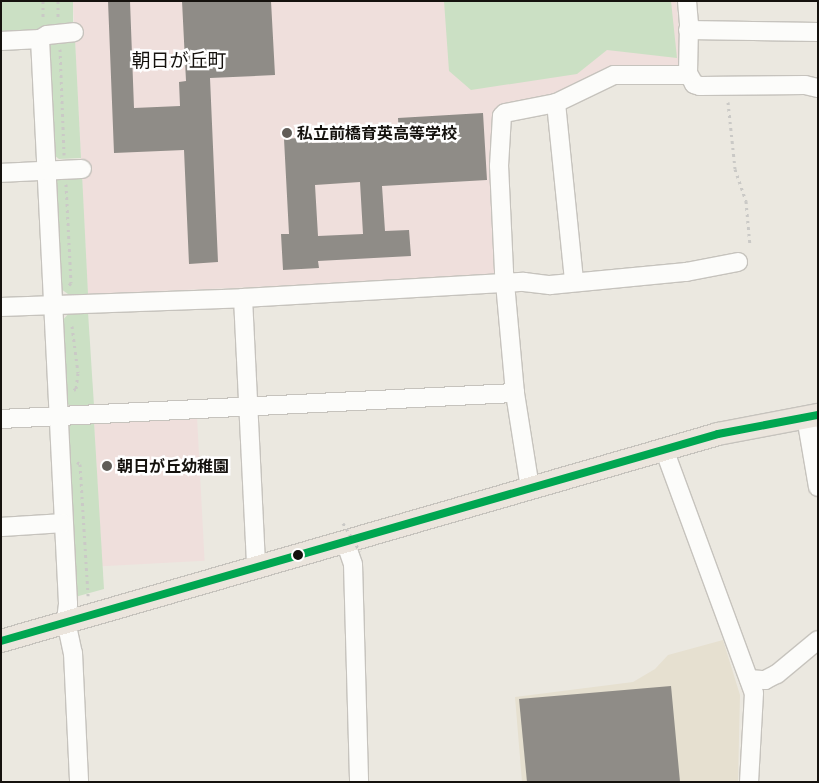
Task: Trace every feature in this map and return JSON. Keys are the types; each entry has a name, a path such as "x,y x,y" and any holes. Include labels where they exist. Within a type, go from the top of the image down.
{"main road":[{"path":"1,641 349,538 718,434 812,416"}],"street":[{"path":"687,1 688,73 694,84 700,86 805,85 818,88"},
{"path":"688,30 818,32"},
{"path":"1,41 40,39 47,35 66,33"},
{"path":"40,39 57,416 68,604 66,621 73,653 79,782"},
{"path":"530,488 515,394 499,166 502,116 505,113 556,103 614,75 684,75 688,73"},
{"path":"556,103 574,281"},
{"path":"1,173 73,169"},
{"path":"1,307 244,298 507,284 550,284 686,272 738,262"},
{"path":"244,298 256,567"},
{"path":"1,420 515,394"},
{"path":"812,416 818,487"},
{"path":"664,449 754,693 749,782"},
{"path":"1,526 63,523"},
{"path":"349,538 353,564 358,782"},
{"path":"749,680 765,680 777,674 818,640"}],"path":[{"path":"58,1 66,33 73,169 71,283 65,288"},
{"path":"727,86 735,169 746,201 750,246"}],"shaded area":[{"name":"私立前橋育英高等学校","path":"73,1 676,1 683,67 554,97 496,108 494,178 496,274 494,277 88,294"},
{"path":"197,416 205,561 102,566 94,421"},
{"path":"723,640 740,695 738,782 522,782 515,697 633,682 655,669 668,655"}],"green space":[{"path":"1,1 73,1 73,33 1,33"},
{"path":"444,1 671,1 677,58 607,50 577,74 471,90 449,71"},
{"path":"75,39 81,158 59,159 54,155 48,45 52,40"},
{"path":"82,174 88,294 68,294 61,289 55,182 59,176"},
{"path":"88,312 94,406 72,408 66,402 62,321 69,313"},
{"path":"94,422 104,589 75,597 65,430 72,423"}],"building":[{"path":"108,1 130,1 134,108 180,106 179,82 186,81 182,1 271,1 275,75 210,78 218,262 189,264 184,150 114,153"},
{"path":"483,113 487,180 382,186 385,231 409,230 411,256 318,261 319,268 283,270 281,234 289,234 284,139 312,137 312,143 399,139 398,118","holes":["360,182 363,234 318,236 315,185"]},
{"path":"671,686 680,782 527,782 519,699"}],"transit line":[{"path":"1,641 718,434 818,415"}],"place":[{"name":"私立前橋育英高等学校","path":"287,133"},
{"name":"朝日が丘幼稚園","path":"107,466"}],"district":[{"name":"朝日が丘町","path":"179,60"}]}
